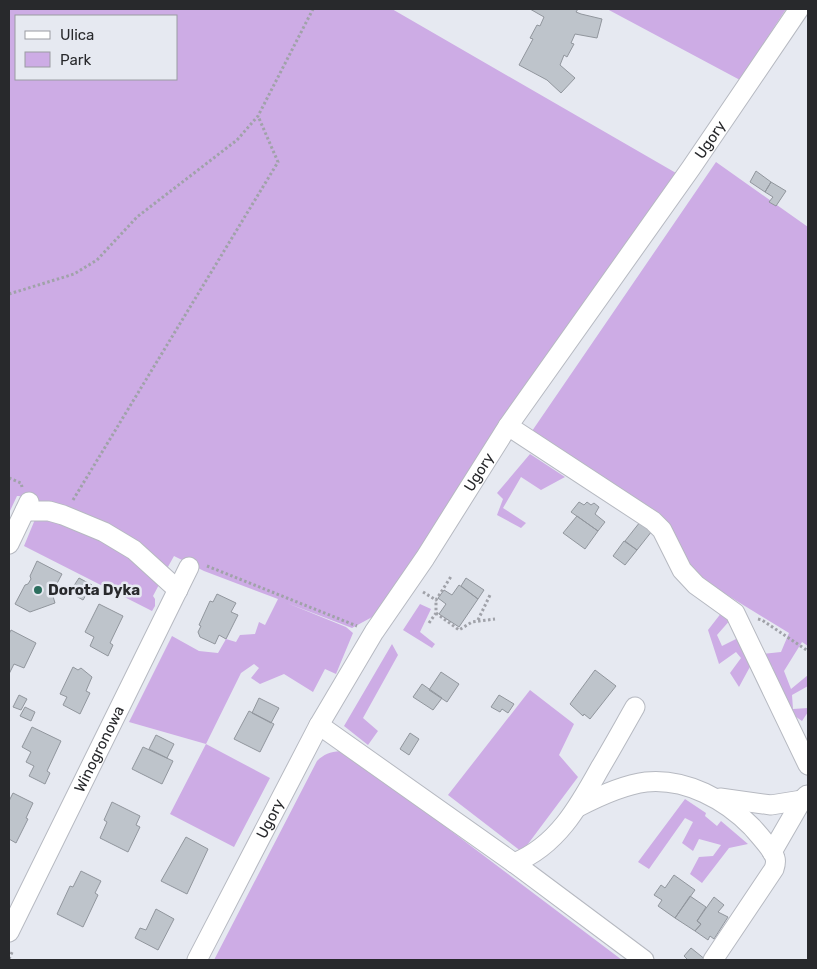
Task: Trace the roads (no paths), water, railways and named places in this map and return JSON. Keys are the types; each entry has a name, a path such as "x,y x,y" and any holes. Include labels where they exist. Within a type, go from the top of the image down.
{"street":[{"name":"Ugory","path":"197,960 319,725 374,632 408,583 508,426 685,176 799,9"},
{"path":"508,426 653,521 662,530 682,570 696,585 735,612 808,765"},
{"path":"9,544 27,507 50,511 104,532 124,543 178,590"},
{"name":"Winogronowa","path":"9,932 178,590 196,566"},
{"path":"514,863 526,858 543,846 561,829 578,806 635,707"},
{"path":"319,725 514,863 644,960"},
{"path":"578,806 611,792 647,782 678,785 712,796 771,805 805,797"},
{"path":"712,796 736,812 758,834 772,852 775,863 772,875 713,960"},
{"path":"772,852 805,797"}],"place":[{"name":"Dorota Dyka","path":"38,590"}]}
